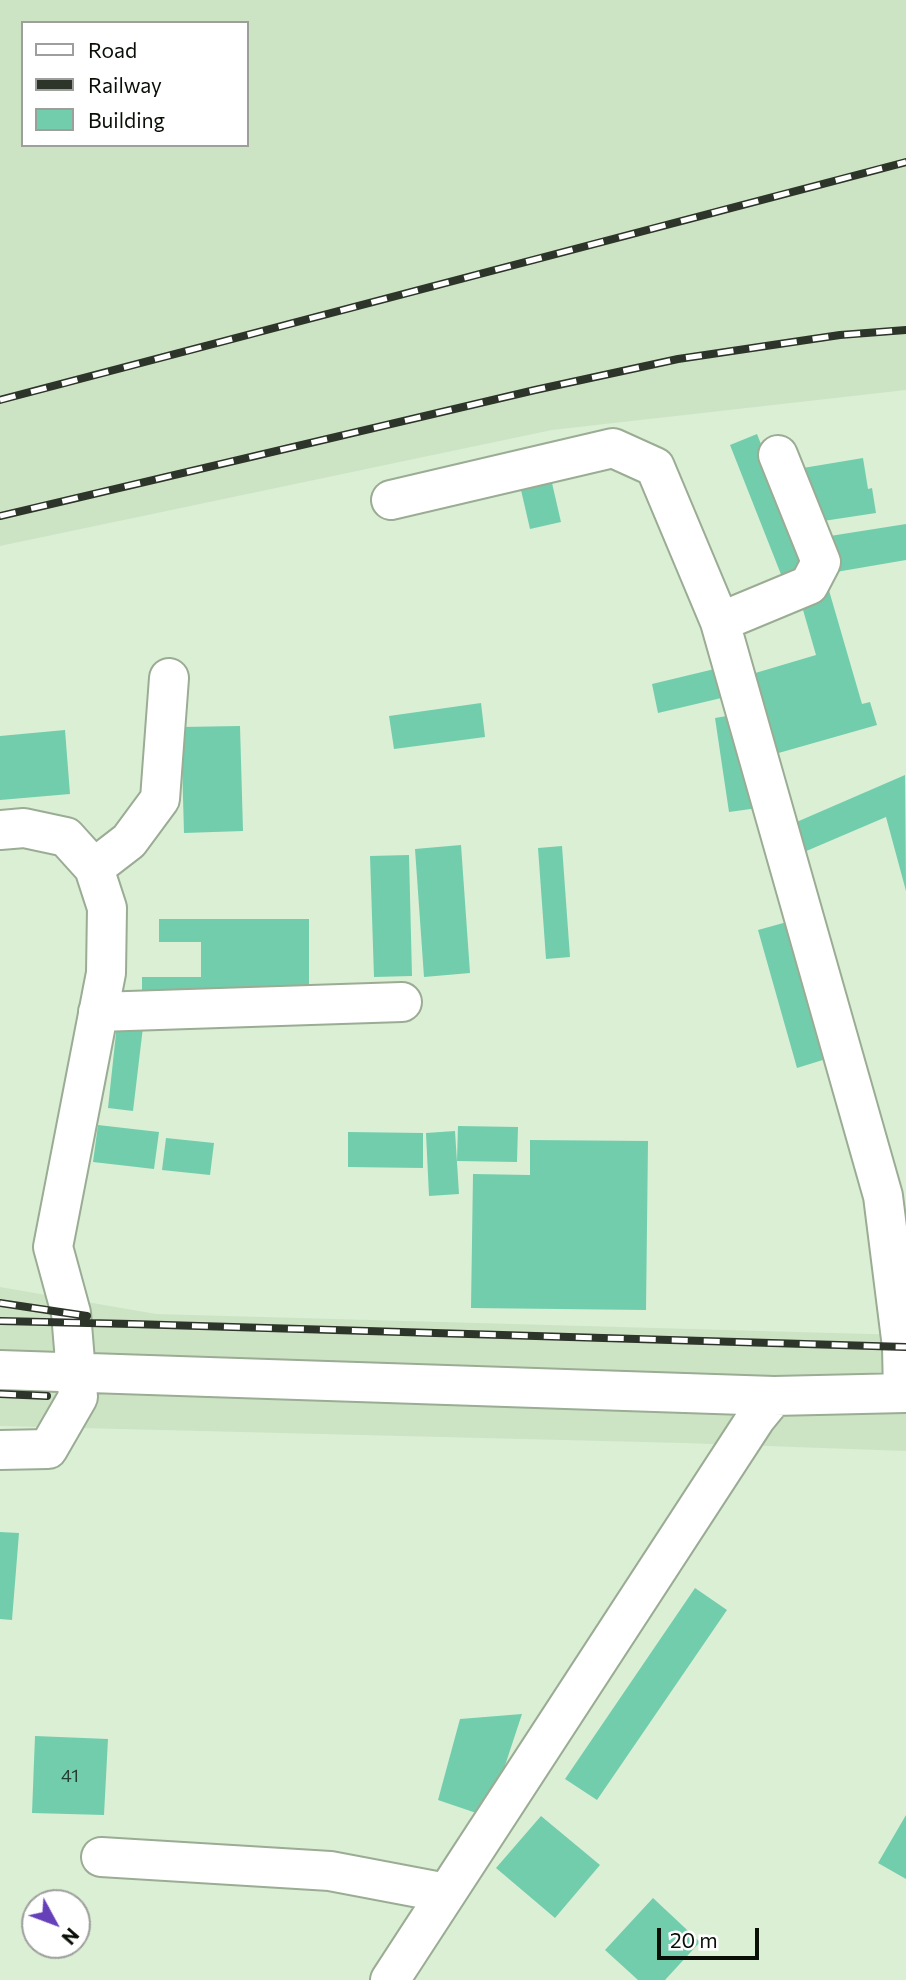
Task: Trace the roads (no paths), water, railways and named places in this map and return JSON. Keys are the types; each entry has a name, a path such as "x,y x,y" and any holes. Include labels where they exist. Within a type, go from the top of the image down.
{"street":[{"path":"0,1370 774,1396 904,1393 902,1347 883,1196 720,622 655,467 613,448 391,500"},
{"path":"720,622 809,585 821,562 778,455"},
{"path":"94,868 129,841 160,799 169,678"},
{"path":"0,830 24,828 66,837 94,868 107,908 106,973 53,1247 71,1313 78,1397 48,1449 0,1450"},
{"path":"98,1012 402,1002"},
{"path":"390,1980 756,1418 774,1396"},
{"path":"101,1857 330,1871 446,1893"}],"railway":[{"path":"0,400 906,162"},
{"path":"0,516 678,359 840,335 906,330"},
{"path":"0,1303 87,1316"},
{"path":"0,1321 906,1347"},
{"path":"0,1394 47,1396"}]}
